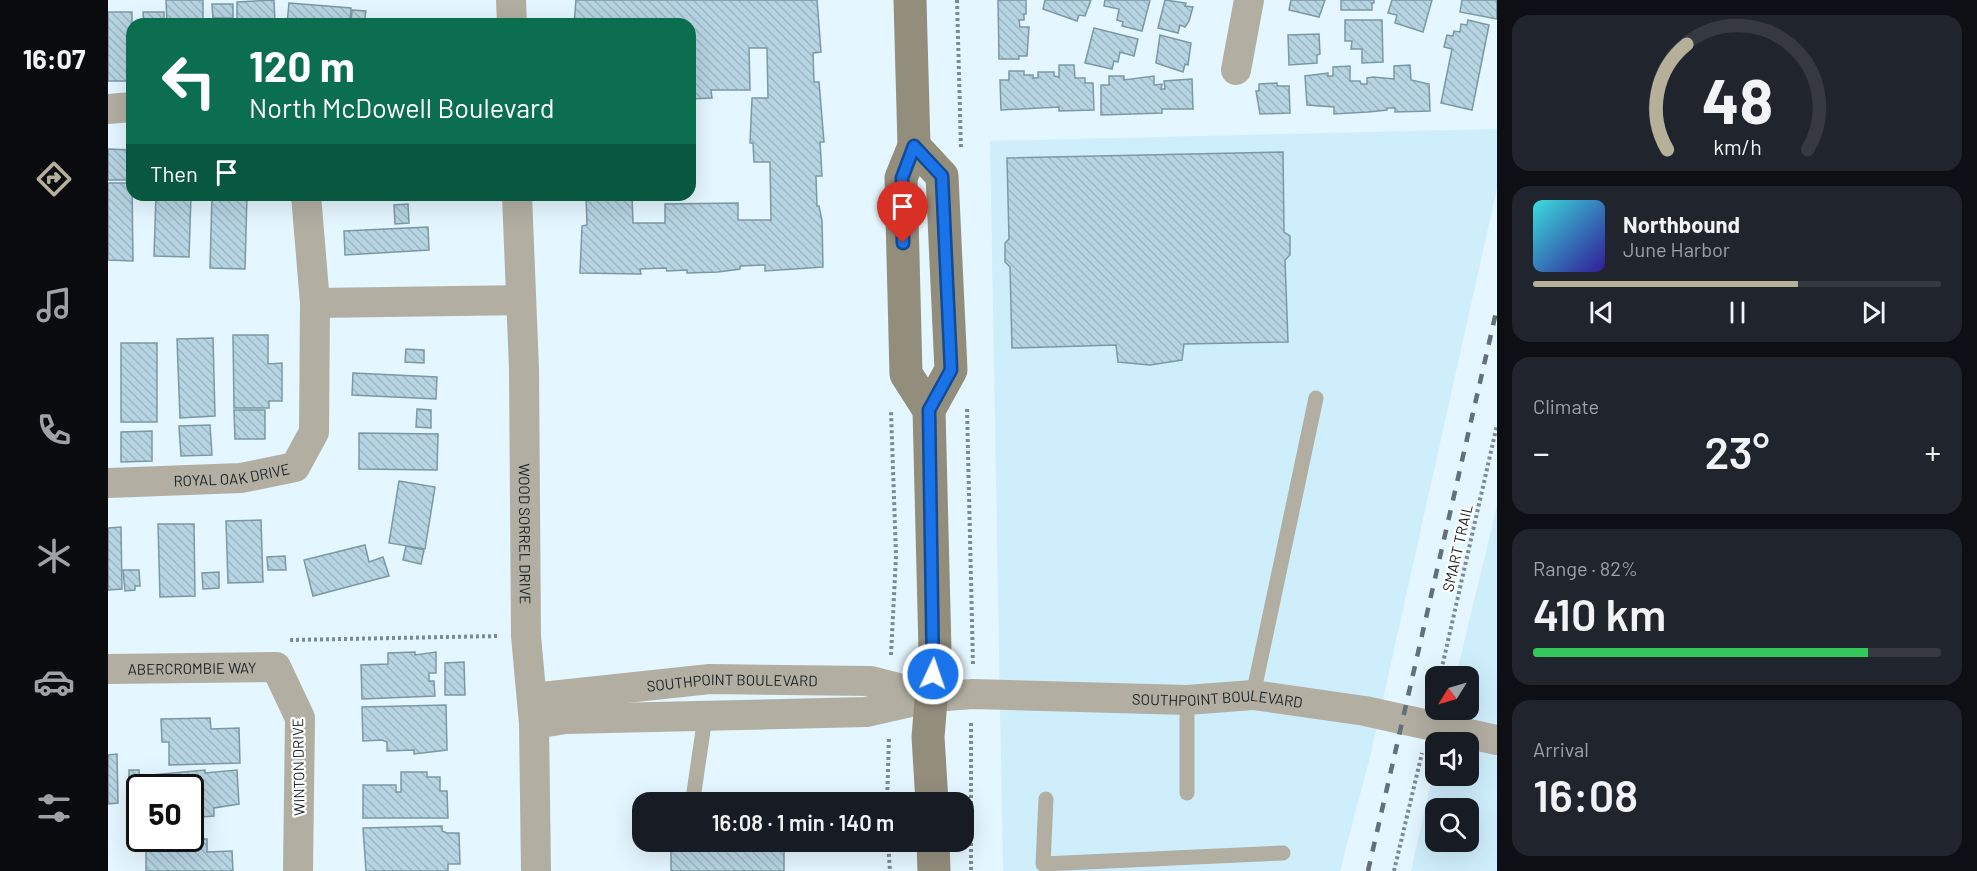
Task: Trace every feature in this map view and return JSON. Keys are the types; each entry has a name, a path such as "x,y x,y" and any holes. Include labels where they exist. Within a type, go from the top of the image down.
{"main road":[{"path":"910,0 914,146 902,178 906,374 929,410"},
{"path":"914,146 942,176 951,370 929,410 935,651 928,737 931,792"},
{"path":"933,852 934,871"}],"street":[{"path":"512,0 512,18"},
{"path":"1236,70 1249,0"},
{"path":"108,109 126,108"},
{"name":"ROYAL OAK DRIVE","path":"108,483 241,478 295,467 314,432 315,303 306,201"},
{"name":"WOOD SORREL DRIVE","path":"517,201 524,369 526,636 533,711 536,871"},
{"path":"315,303 520,300"},
{"name":"ABERCROMBIE WAY","path":"108,669 271,668"},
{"name":"WINTON DRIVE","path":"271,668 300,718 298,871"},
{"name":"SOUTHPOINT BOULEVARD","path":"533,711 710,679 871,681 932,697"},
{"name":"SOUTHPOINT BOULEVARD","path":"533,711 566,719 705,717 866,712 932,697 973,694 1187,700 1253,695 1365,711 1497,740"}],"lane":[{"path":"1253,695 1316,398"},
{"path":"1187,700 1187,792"},
{"path":"694,792 705,717"},
{"path":"1046,798 1043,864 1283,853"}],"path":[{"path":"967,422 973,694 970,737 971,871"},
{"name":"SMART TRAIL","path":"1442,666 1497,425"},
{"path":"271,668 275,641 526,636"},
{"path":"1394,871 1429,726"},
{"path":"889,852 890,871"}],"shaded area":[{"path":"1497,129 1497,188 1371,753 1340,871 1003,871 990,141"},
{"path":"1497,505 1497,871 1411,871 1425,809 1425,852 1479,852 1479,798 1427,798 1430,786 1479,786 1479,732 1443,732 1446,720 1479,720 1479,666 1458,666"}],"building":[{"path":"166,0 203,0 203,18 167,18"},
{"path":"274,0 275,18 237,18 237,2"},
{"path":"576,0 817,0 821,52 813,53 814,82 819,82 824,142 820,142 822,176 816,176 817,206 819,206 822,221 823,267 765,271 765,265 740,266 740,269 718,272 687,273 687,270 667,271 666,268 640,269 641,274 580,273 582,226 587,225 586,201 632,201 633,223 665,223 665,204 738,203 738,220 771,220 770,162 754,162 753,143 750,143 752,98 768,98 767,48 749,48 750,90 711,90 712,98 696,99 696,18 574,18"},
{"path":"998,0 1026,0 1024,20 1019,20 1020,27 1029,27 1027,56 1019,56 1019,59 999,59"},
{"path":"1045,0 1091,0 1085,16 1079,15 1077,21 1043,9"},
{"path":"1105,0 1150,0 1142,31 1122,26 1123,22 1117,20 1119,9 1104,6"},
{"path":"1165,0 1186,3 1185,6 1193,7 1189,21 1185,27 1180,25 1178,33 1158,28"},
{"path":"1291,0 1325,0 1319,17 1289,10"},
{"path":"1341,0 1374,0 1374,3 1372,3 1372,10 1341,10"},
{"path":"1392,0 1432,0 1423,32 1395,23 1397,15 1388,13"},
{"path":"1462,0 1497,0 1497,19 1460,12"},
{"path":"289,3 351,8 350,18 288,18"},
{"path":"212,4 233,4 233,18 213,18"},
{"path":"352,10 366,11 365,18 351,18"},
{"path":"108,12 132,12 132,18 126,18 126,81 108,81"},
{"path":"143,12 164,12 164,18 144,18"},
{"path":"1345,20 1382,20 1383,62 1362,63 1362,49 1351,49 1352,41 1345,41"},
{"path":"1468,20 1489,25 1472,110 1441,103 1452,49 1444,47 1447,35 1453,36 1454,31 1460,32 1461,24 1467,25"},
{"path":"1094,28 1138,39 1134,56 1120,52 1118,62 1114,61 1112,69 1085,63"},
{"path":"1319,34 1320,54 1317,55 1317,63 1289,65 1288,35"},
{"path":"1160,35 1191,43 1188,65 1185,64 1183,72 1156,63"},
{"path":"1059,65 1074,65 1075,78 1085,78 1085,83 1093,83 1094,110 1059,111 1059,107 1001,110 1000,80 1009,80 1009,71 1024,71 1024,75 1033,75 1033,78 1038,78 1038,72 1054,72 1054,76 1059,77"},
{"path":"1410,65 1411,80 1429,84 1430,111 1395,112 1395,108 1387,108 1387,110 1334,114 1334,107 1307,105 1305,76 1328,73 1328,76 1333,76 1333,67 1350,66 1350,81 1367,84 1367,78 1394,79 1394,66"},
{"path":"1109,76 1124,76 1124,80 1154,76 1154,85 1162,84 1161,89 1165,89 1164,81 1192,79 1193,109 1162,109 1162,113 1101,115 1101,85 1109,85"},
{"path":"1277,83 1277,86 1289,86 1290,113 1260,114 1256,91 1259,91 1259,84"},
{"path":"108,149 126,150 126,180 108,180"},
{"path":"1283,152 1284,232 1290,236 1290,255 1285,260 1288,342 1184,344 1182,360 1150,365 1118,362 1116,345 1012,348 1010,267 1005,262 1005,243 1009,239 1007,158"},
{"path":"108,183 126,183 126,201 132,201 133,261 108,260"},
{"path":"156,201 191,201 189,257 154,256"},
{"path":"212,201 247,201 245,269 210,268"},
{"path":"408,204 409,223 395,224 394,205"},
{"path":"428,227 429,250 345,255 344,231"},
{"path":"233,335 268,335 268,364 282,363 282,401 269,401 269,408 234,408"},
{"path":"213,338 215,416 180,418 177,339"},
{"path":"121,343 157,343 157,422 121,422"},
{"path":"406,349 424,350 424,363 405,362"},
{"path":"353,373 437,377 436,399 352,395"},
{"path":"417,409 431,410 431,428 416,427"},
{"path":"234,410 265,410 265,439 235,439"},
{"path":"210,425 212,455 181,456 179,426"},
{"path":"152,431 152,461 121,462 121,432"},
{"path":"359,433 438,434 437,470 359,469"},
{"path":"399,481 435,487 425,549 389,543"},
{"path":"261,520 263,582 228,583 226,521"},
{"path":"158,524 194,524 195,596 160,597"},
{"path":"121,527 122,589 108,590 108,528"},
{"path":"365,545 369,562 383,557 389,576 313,596 304,560"},
{"path":"406,546 424,550 421,564 403,560"},
{"path":"285,556 286,570 268,570 267,557"},
{"path":"123,570 139,570 140,586 135,586 135,590 125,591"},
{"path":"219,572 219,588 203,589 202,573"},
{"path":"415,652 415,655 436,652 436,673 429,673 429,681 434,681 435,696 362,699 361,665 388,664 388,653"},
{"path":"464,662 465,695 445,695 445,663"},
{"path":"446,705 447,750 414,754 414,750 387,751 387,742 382,740 363,741 362,707"},
{"path":"210,718 211,729 239,728 240,763 169,765 169,742 162,742 161,719"},
{"path":"117,754 118,803 108,804 108,755"},
{"path":"129,770 139,770 139,774 129,774"},
{"path":"237,770 239,804 214,808 214,816 204,817 204,774 163,774"},
{"path":"401,772 427,772 427,777 440,777 440,791 447,791 448,818 363,818 363,785 396,785 396,792 401,792"},
{"path":"442,826 442,831 459,833 460,864 448,864 448,871 366,871 363,828"},
{"path":"204,839 207,839 207,852 232,851 233,871 146,871 146,852 204,852"},
{"path":"671,852 784,852 784,871 671,871"}],"railway":[{"path":"1368,871 1497,308"}],"route":[{"path":"903,243 902,178 914,146 942,176 951,370 929,410 935,651 933,674"}]}
